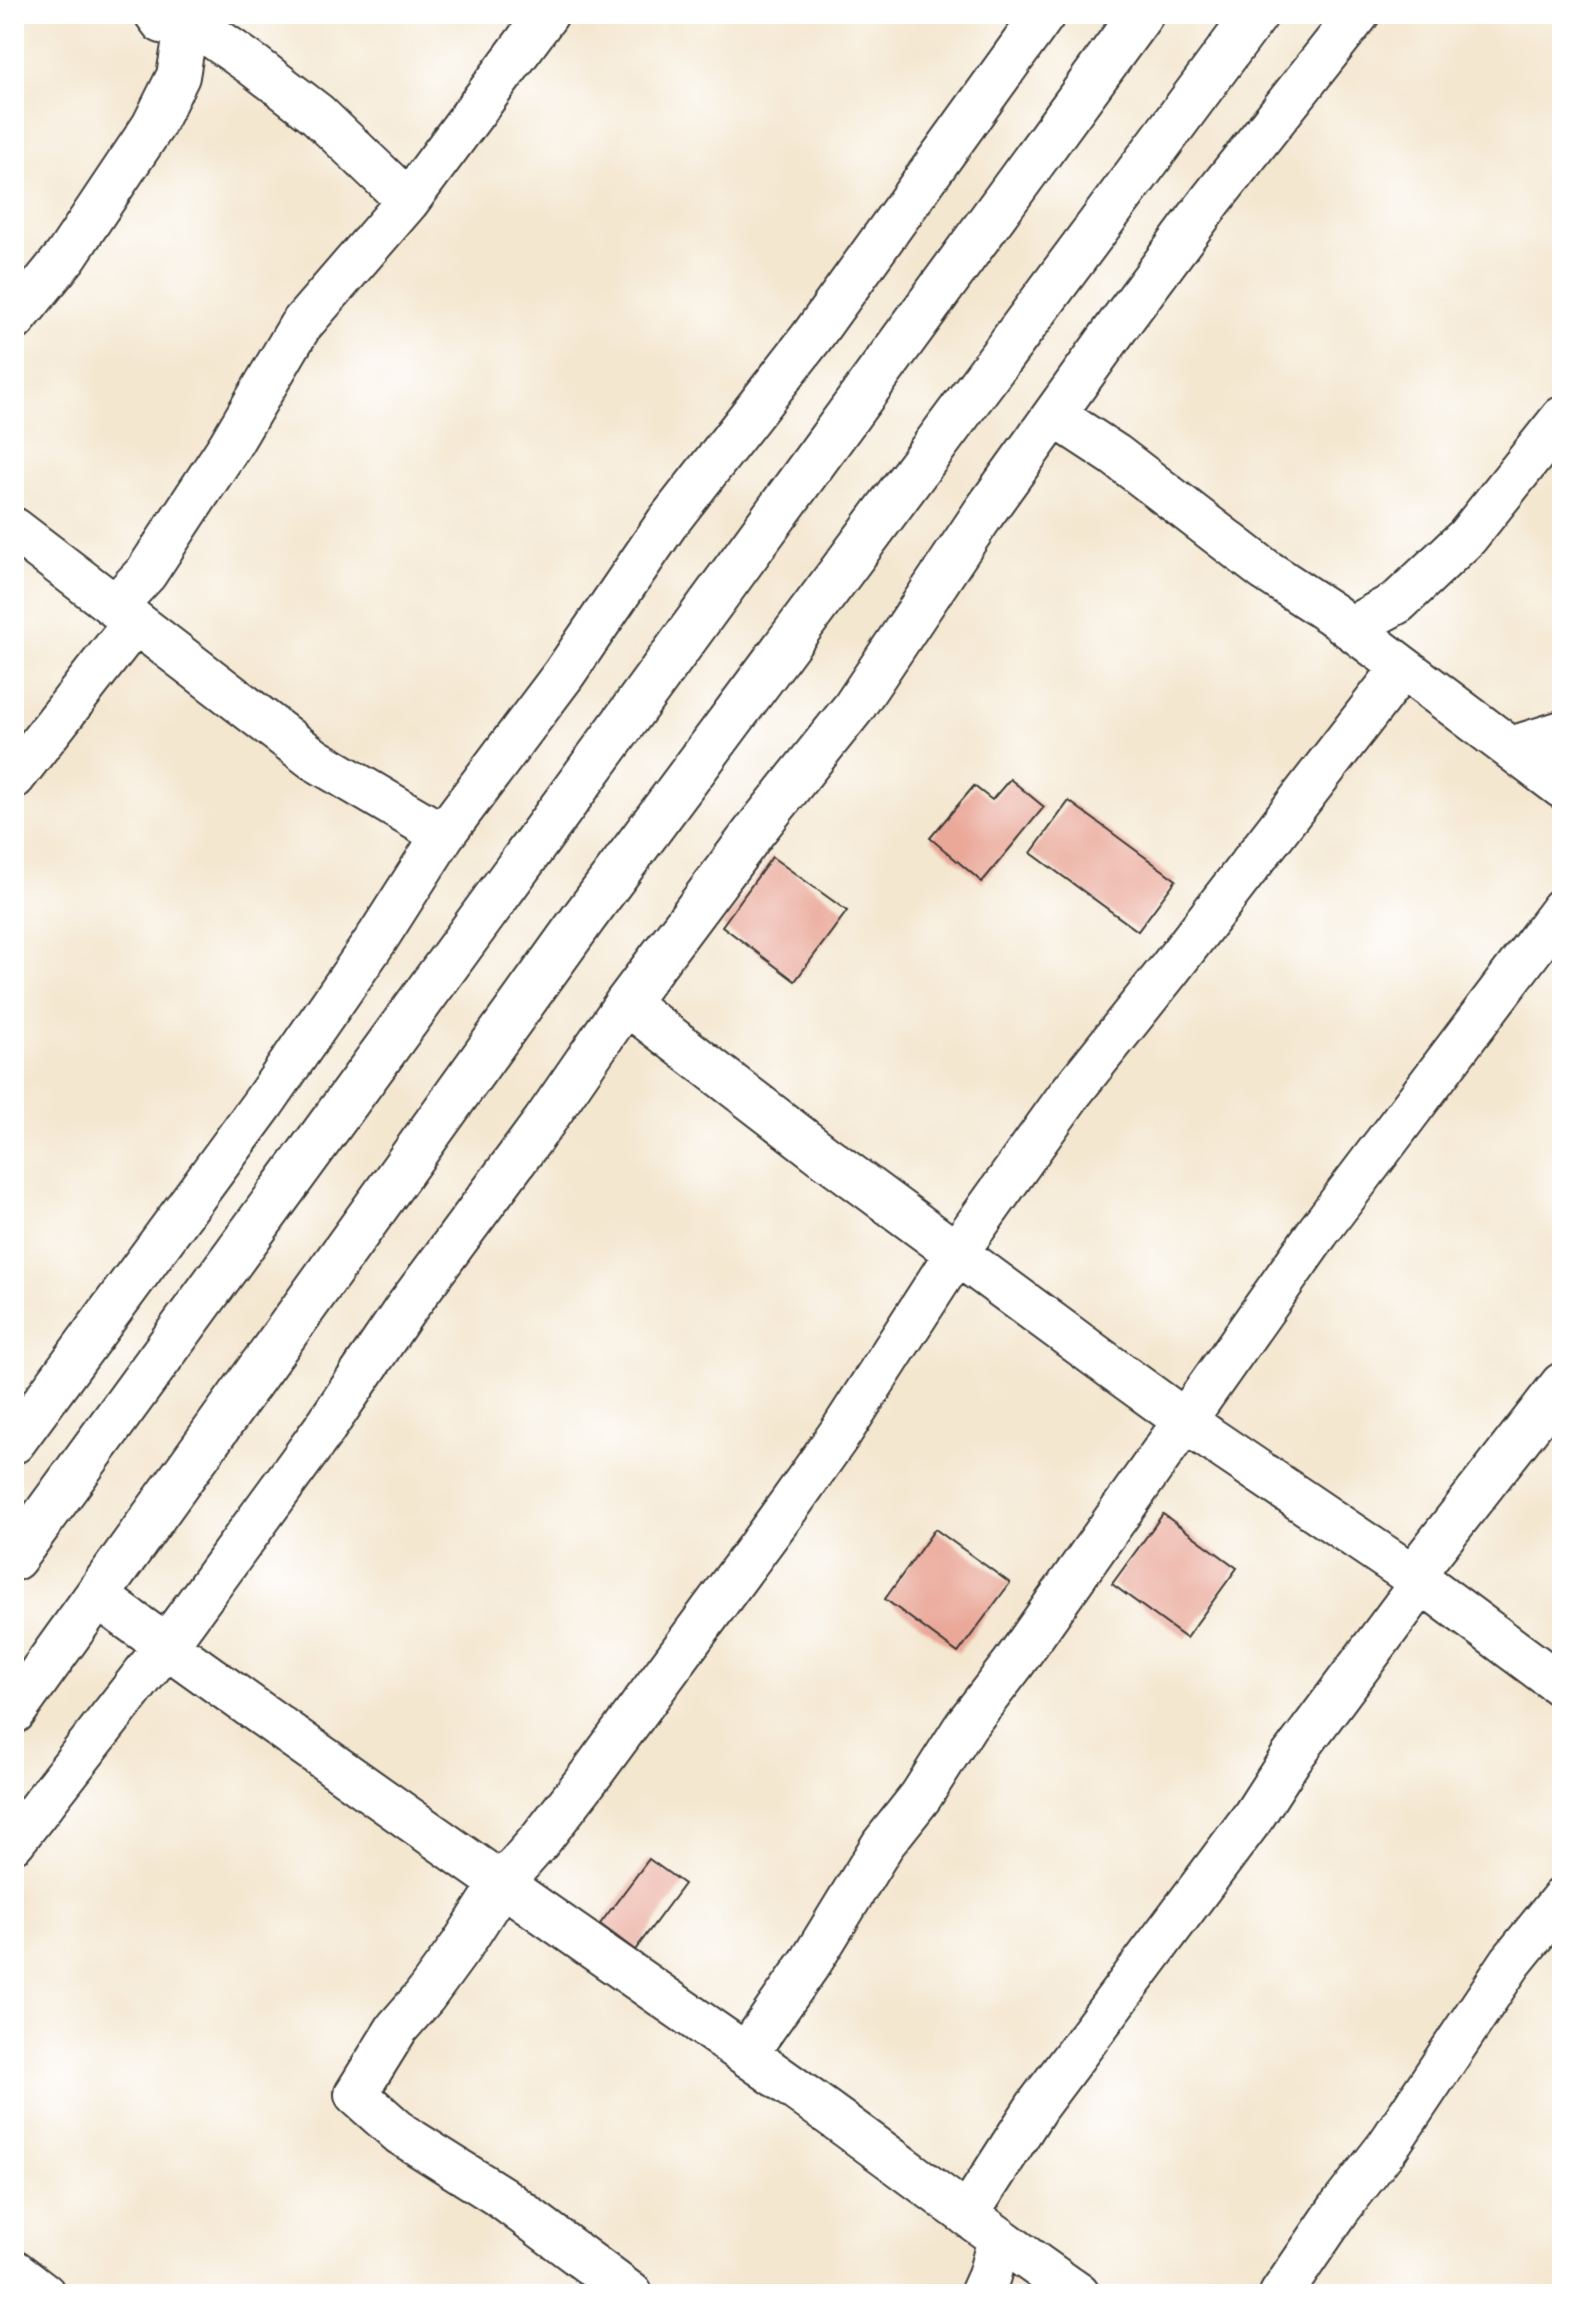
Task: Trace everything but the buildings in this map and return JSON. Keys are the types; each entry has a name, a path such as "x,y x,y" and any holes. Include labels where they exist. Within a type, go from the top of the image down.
{"street":[{"path":"14,777 125,614 146,573 230,445 300,326 408,201 547,14"},
{"path":"14,1442 264,1102 378,937 443,835 564,674 667,523 811,338 1044,14"},
{"path":"14,1558 1141,14"},
{"path":"14,1711 585,916 1256,14"},
{"path":"14,1841 166,1646 324,1429 404,1311 544,1122 626,1003 754,832 854,707 983,514 1212,199 1358,14"},
{"path":"14,320 66,256 153,126 178,76 180,19 210,35 317,114 408,201"},
{"path":"1054,415 1115,455 1265,570 1350,628 1562,787"},
{"path":"1350,628 1398,602 1467,537 1562,418"},
{"path":"14,529 314,759 443,835"},
{"path":"631,2294 501,2197 401,2134 356,2094 397,2028 454,1956 502,1883 541,1839 602,1760 790,1504 841,1432 957,1252 1069,1095 1402,668"},
{"path":"1511,748 1562,732"},
{"path":"746,2054 812,1960 883,1844 921,1796 966,1725 1013,1664 1318,1232 1562,909"},
{"path":"626,1003 822,1154 1185,1420 1418,1578 1562,1686"},
{"path":"981,2294 989,2276 983,2227 1037,2106 1253,1817 1418,1578 1562,1384"},
{"path":"97,1596 746,2054 1078,2294"},
{"path":"1281,2294 1301,2261 1388,2146 1511,1962 1554,1923"},
{"path":"14,2271 44,2294"}]}
